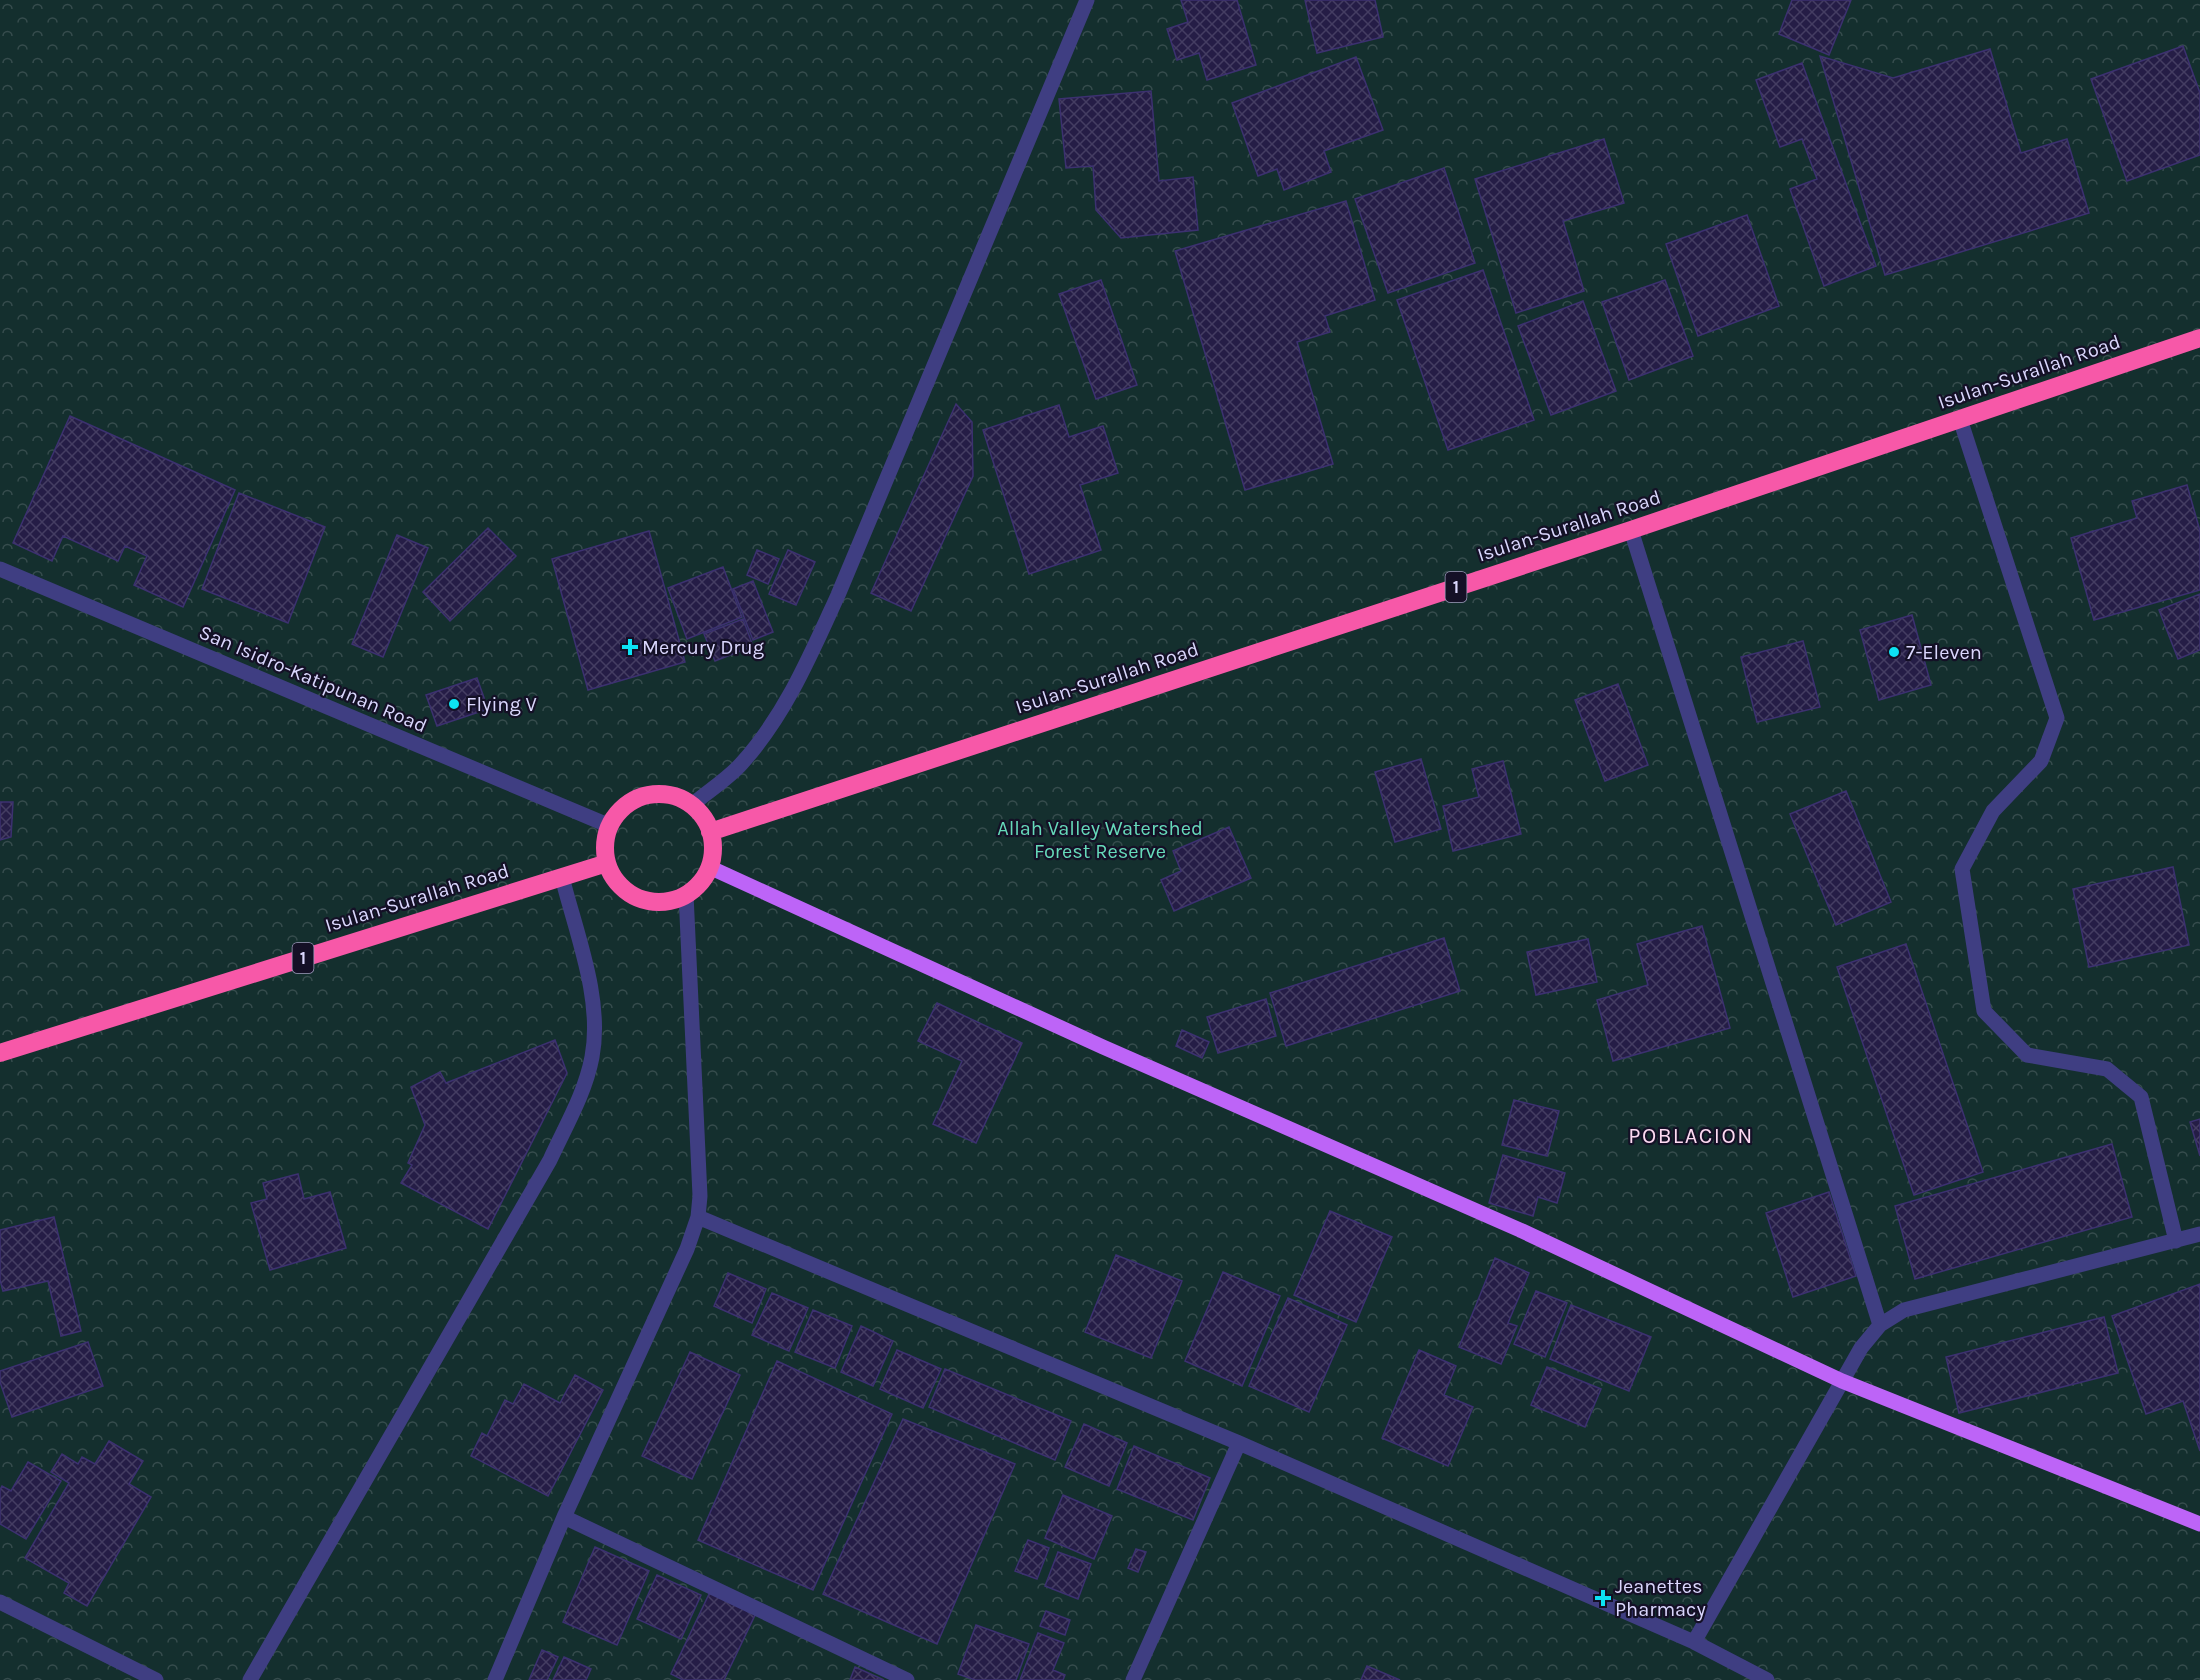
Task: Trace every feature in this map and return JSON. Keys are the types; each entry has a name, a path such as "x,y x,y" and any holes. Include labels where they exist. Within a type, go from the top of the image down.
{"highway":[{"name":"Isulan-Surallah Road","path":"711,832 1631,530 2200,338"},
{"path":"662,794 678,797 692,805 704,817 711,832 713,850 709,867 699,883 686,894 673,900 658,902 632,895 613,876 607,863 605,844 610,826 618,812 630,802 646,795 662,794"},
{"name":"Isulan-Surallah Road","path":"0,1053 607,863"}],"main road":[{"path":"709,867 1103,1047 1520,1230 1842,1381 2200,1524"}],"street":[{"path":"692,805 740,765 772,727 798,681 838,595 1087,0"},
{"path":"1960,419 2057,718 2041,761 1993,811 1962,868 1983,1011 2027,1055 2107,1069 2141,1097 2175,1241"},
{"path":"1631,530 1880,1326"},
{"name":"San Isidro-Katipunan Road","path":"0,569 610,826"},
{"path":"250,1680 550,1160 583,1090 592,1057 595,1018 589,980 561,877"},
{"path":"495,1680 564,1517 687,1249 698,1217 699,1185 686,894"},
{"path":"698,1217 1239,1443 1694,1642 1767,1680"},
{"path":"1694,1642 1861,1348 1880,1326 1904,1310 2200,1234"},
{"path":"1133,1680 1239,1443"},
{"path":"564,1517 907,1680"},
{"path":"0,1602 156,1680"}],"green space":[{"name":"Allah Valley Watershed Forest Reserve","path":"0,0 2200,0 2200,1680 0,1680"}],"building":[{"path":"1181,0 1237,0 1256,65 1207,80 1199,53 1177,60 1167,29 1188,22"},
{"path":"1305,0 1375,0 1383,37 1317,53"},
{"path":"1792,0 1851,0 1829,55 1779,34"},
{"path":"2183,46 2200,93 2200,155 2127,181 2091,79"},
{"path":"1990,49 2021,153 2067,139 2089,213 1885,275 1820,56 1893,78"},
{"path":"1356,57 1383,130 1324,151 1331,172 1284,190 1277,169 1258,176 1232,103"},
{"path":"1802,63 1876,266 1824,286 1790,189 1817,179 1802,139 1780,147 1756,80"},
{"path":"1151,91 1159,181 1193,177 1198,230 1121,238 1096,210 1093,166 1066,168 1059,99"},
{"path":"1604,139 1624,203 1563,221 1584,291 1516,313 1475,179"},
{"path":"1444,168 1475,263 1388,293 1355,199"},
{"path":"1346,201 1375,300 1325,316 1330,332 1297,342 1333,464 1245,490 1175,251"},
{"path":"1747,215 1779,306 1698,336 1666,244"},
{"path":"1483,270 1534,420 1448,450 1397,300"},
{"path":"1101,280 1137,385 1096,399 1059,294"},
{"path":"1665,280 1693,356 1629,380 1602,302"},
{"path":"1583,301 1616,391 1551,415 1518,326"},
{"path":"956,404 972,422 973,476 911,611 871,593"},
{"path":"1059,405 1069,437 1103,426 1118,473 1080,485 1101,550 1029,574 983,430"},
{"path":"70,416 235,490 183,607 134,585 147,556 125,546 118,561 63,536 52,561 13,543"},
{"path":"2187,485 2200,531 2200,590 2094,620 2071,538 2137,518 2132,501"},
{"path":"239,493 325,527 288,623 202,589"},
{"path":"488,528 516,556 450,621 423,592"},
{"path":"649,531 685,662 588,690 552,559"},
{"path":"397,535 428,548 383,657 352,644"},
{"path":"757,550 779,559 768,584 747,575"},
{"path":"788,550 815,562 796,605 769,594"},
{"path":"723,567 742,617 687,639 668,588"},
{"path":"753,581 773,632 753,640 733,589"},
{"path":"2200,594 2200,650 2178,659 2159,610"},
{"path":"1912,615 1931,685 1879,700 1860,630"},
{"path":"743,619 753,646 715,661 704,634"},
{"path":"1803,641 1820,707 1757,722 1741,657"},
{"path":"477,678 488,709 437,726 426,695"},
{"path":"1618,684 1648,765 1605,781 1575,700"},
{"path":"1421,759 1441,829 1395,842 1375,772"},
{"path":"1503,761 1521,834 1453,851 1443,806 1479,797 1472,769"},
{"path":"1846,791 1891,902 1836,925 1790,814"},
{"path":"0,802 13,802 11,837 0,840"},
{"path":"1229,827 1251,878 1174,911 1161,880 1181,871 1173,851"},
{"path":"2173,867 2189,945 2089,967 2073,889"},
{"path":"1702,926 1730,1028 1613,1061 1597,1000 1648,985 1637,944"},
{"path":"1444,938 1460,991 1286,1046 1270,993"},
{"path":"1588,939 1597,982 1536,995 1527,952"},
{"path":"1906,944 1983,1172 1914,1195 1837,967"},
{"path":"1266,999 1276,1036 1218,1053 1207,1017"},
{"path":"937,1003 1022,1043 976,1143 933,1124 962,1061 918,1041"},
{"path":"1182,1030 1209,1042 1202,1058 1176,1046"},
{"path":"555,1040 567,1073 488,1229 401,1183 412,1165 408,1163 425,1125 411,1087 440,1072 446,1083"},
{"path":"1514,1100 1559,1111 1547,1156 1502,1145"},
{"path":"2200,1119 2200,1156 2190,1122"},
{"path":"2112,1144 2132,1217 1915,1279 1895,1206"},
{"path":"1503,1155 1565,1173 1557,1203 1538,1197 1533,1216 1489,1203"},
{"path":"298,1174 304,1199 330,1192 346,1248 270,1270 251,1203 267,1199 263,1183"},
{"path":"1829,1192 1856,1276 1793,1297 1766,1213"},
{"path":"1330,1211 1392,1237 1356,1322 1294,1295"},
{"path":"54,1217 81,1331 61,1336 48,1281 3,1291 0,1280 0,1230"},
{"path":"1116,1255 1182,1281 1151,1358 1085,1332"},
{"path":"1495,1258 1529,1273 1508,1323 1517,1326 1501,1364 1459,1347"},
{"path":"1223,1272 1280,1296 1242,1386 1185,1361"},
{"path":"728,1273 766,1289 752,1323 714,1306"},
{"path":"2200,1284 2200,1451 2183,1401 2146,1414 2112,1316"},
{"path":"1536,1291 1567,1303 1545,1357 1514,1344"},
{"path":"772,1293 808,1308 789,1351 752,1335"},
{"path":"1288,1298 1347,1325 1309,1412 1249,1386"},
{"path":"1571,1305 1651,1337 1629,1391 1550,1359"},
{"path":"813,1310 852,1326 835,1368 795,1352"},
{"path":"2104,1317 2118,1373 1959,1413 1946,1357"},
{"path":"861,1326 893,1341 873,1386 841,1372"},
{"path":"88,1342 103,1386 12,1417 0,1382 0,1371"},
{"path":"897,1350 941,1369 923,1408 880,1389"},
{"path":"1419,1350 1456,1366 1444,1395 1473,1407 1448,1466 1382,1438"},
{"path":"690,1352 740,1375 692,1479 642,1456"},
{"path":"777,1361 892,1414 813,1590 698,1540"},
{"path":"1547,1367 1601,1389 1585,1427 1531,1405"},
{"path":"945,1369 1071,1421 1055,1460 929,1407"},
{"path":"575,1375 603,1390 548,1496 471,1456 482,1433 487,1436 505,1400 513,1404 524,1384 560,1403"},
{"path":"903,1419 1015,1464 937,1644 823,1594"},
{"path":"1084,1424 1127,1443 1109,1486 1065,1467"},
{"path":"109,1441 143,1461 129,1484 151,1497 87,1606 64,1593 69,1583 25,1558 69,1483 51,1472 62,1454 78,1464 82,1457 95,1464"},
{"path":"1134,1446 1210,1478 1193,1520 1117,1489"},
{"path":"28,1462 61,1481 26,1539 0,1524 0,1490 2,1486 11,1491"},
{"path":"1063,1495 1112,1516 1094,1559 1045,1538"},
{"path":"1028,1540 1049,1548 1037,1579 1015,1571"},
{"path":"595,1547 649,1571 617,1645 563,1622"},
{"path":"1136,1549 1146,1552 1138,1572 1128,1568"},
{"path":"1058,1552 1091,1564 1078,1599 1045,1586"},
{"path":"657,1575 701,1595 681,1639 637,1619"},
{"path":"710,1592 756,1613 724,1680 683,1680 671,1674"},
{"path":"1046,1611 1070,1620 1065,1635 1040,1626"},
{"path":"976,1625 1029,1644 1016,1680 975,1680 958,1674"},
{"path":"1038,1633 1064,1643 1053,1670 1065,1675 1063,1680 1020,1680"},
{"path":"542,1650 558,1657 547,1680 529,1680"},
{"path":"564,1657 591,1669 586,1680 553,1680"},
{"path":"1367,1666 1400,1680 1361,1680"},
{"path":"855,1667 884,1680 850,1680"}],"place":[{"name":"Mercury Drug","path":"630,647"},
{"name":"7-Eleven","path":"1894,652"},
{"name":"Flying V","path":"454,704"},
{"name":"Jeanettes Pharmacy","path":"1603,1598"}],"district":[{"name":"POBLACION","path":"1691,1136"}]}
